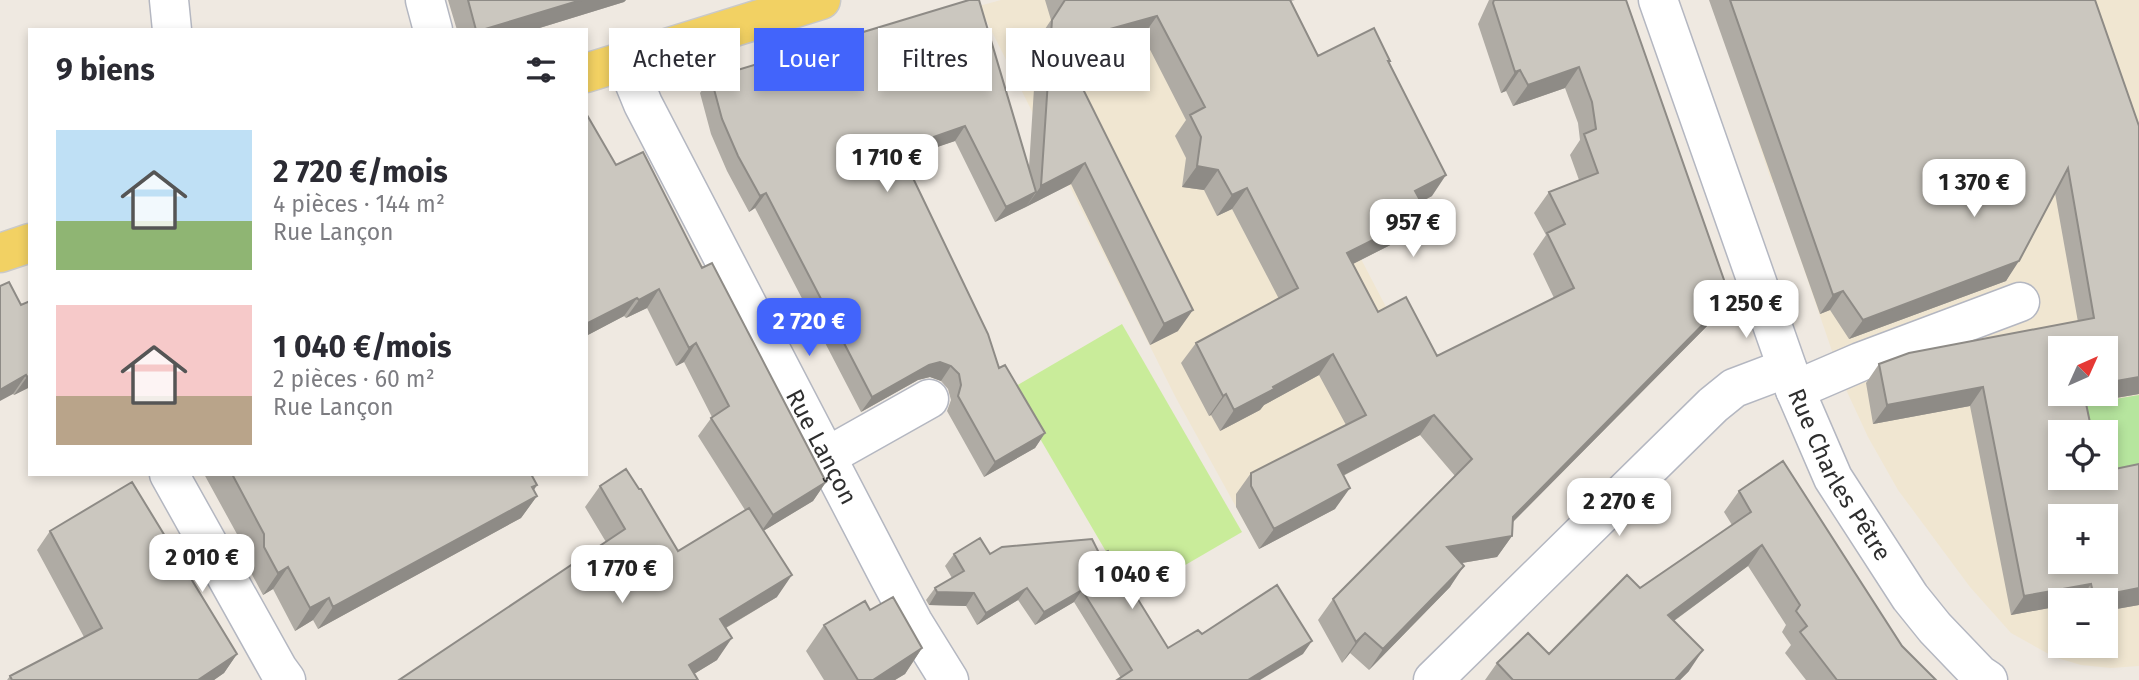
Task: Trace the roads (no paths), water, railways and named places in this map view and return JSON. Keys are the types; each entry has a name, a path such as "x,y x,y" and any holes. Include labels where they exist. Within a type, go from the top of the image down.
{"main road":[{"path":"730,28 821,0"},
{"path":"588,72 609,65"},
{"path":"0,253 28,244"}],"street":[{"path":"169,0 172,28"},
{"path":"425,0 432,28"},
{"name":"Rue Charles Pêtre","path":"1658,0 1791,379 1833,478 1887,564 1935,628 1988,680"},
{"name":"Rue Lançon","path":"638,91 913,622 949,680"},
{"path":"1433,680 1713,405 1734,388 1791,379 1860,362 2021,302"},
{"path":"826,457 929,400"},
{"path":"170,476 286,680"}]}
